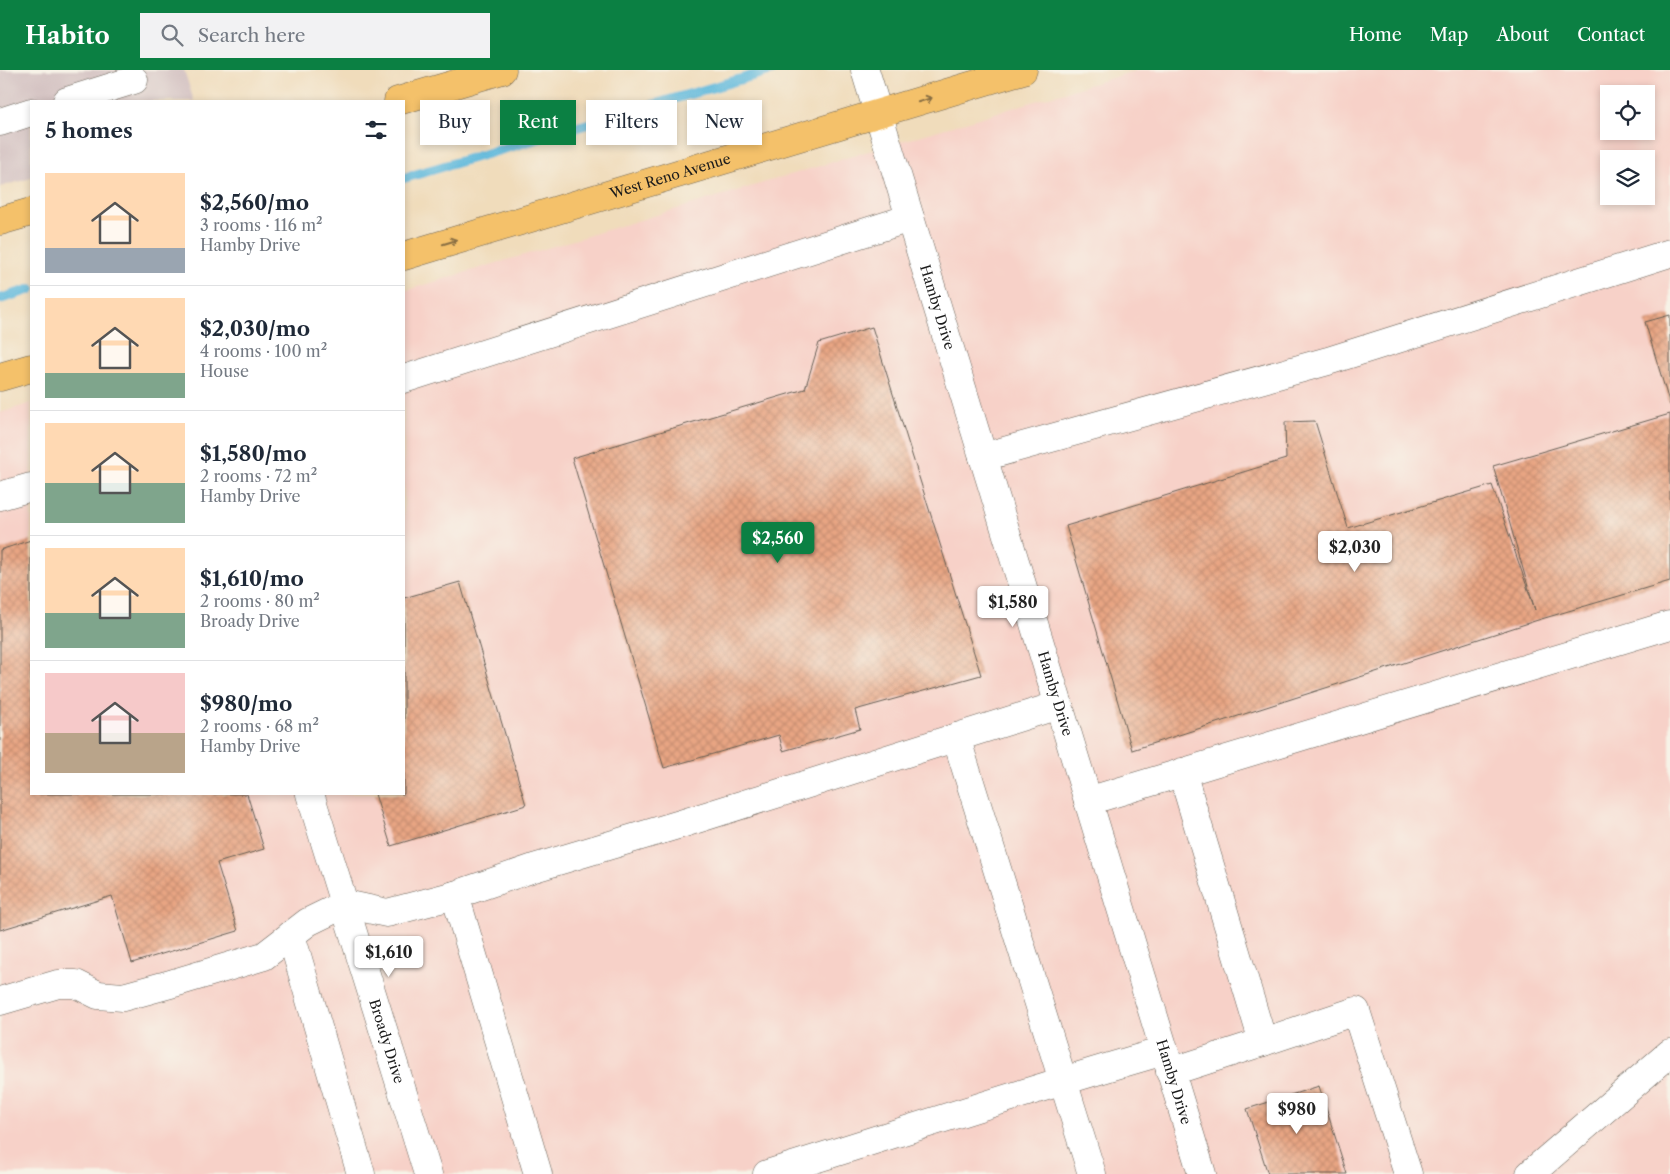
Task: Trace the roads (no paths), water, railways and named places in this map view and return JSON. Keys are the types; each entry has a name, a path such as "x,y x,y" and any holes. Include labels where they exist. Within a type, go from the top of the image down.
{"main road":[{"path":"400,100 451,77 502,70"},
{"name":"West Reno Avenue","path":"405,256 1023,70"},
{"path":"0,221 30,212"},
{"path":"0,377 30,368"}],"street":[{"name":"Hamby Drive","path":"864,70 1202,1174"},
{"path":"71,100 135,84"},
{"path":"0,122 30,112"},
{"path":"405,378 910,218"},
{"path":"983,457 1328,361 1670,253"},
{"path":"0,496 30,487"},
{"path":"1088,801 1670,625"},
{"path":"0,1001 58,984 76,984 98,995 123,996 264,956 308,922 344,904 387,913 455,895 534,868 1059,705"},
{"path":"956,737 1092,1174"},
{"path":"1182,772 1263,1042"},
{"name":"Broady Drive","path":"310,795 428,1174"},
{"path":"455,895 538,1174"},
{"path":"292,935 361,1174"},
{"path":"767,1174 814,1167 1062,1080 1263,1042 1356,1011 1408,1174"},
{"path":"1530,1174 1670,1053"}],"waterway":[{"path":"405,178 772,70"},
{"path":"0,299 30,289"}]}
